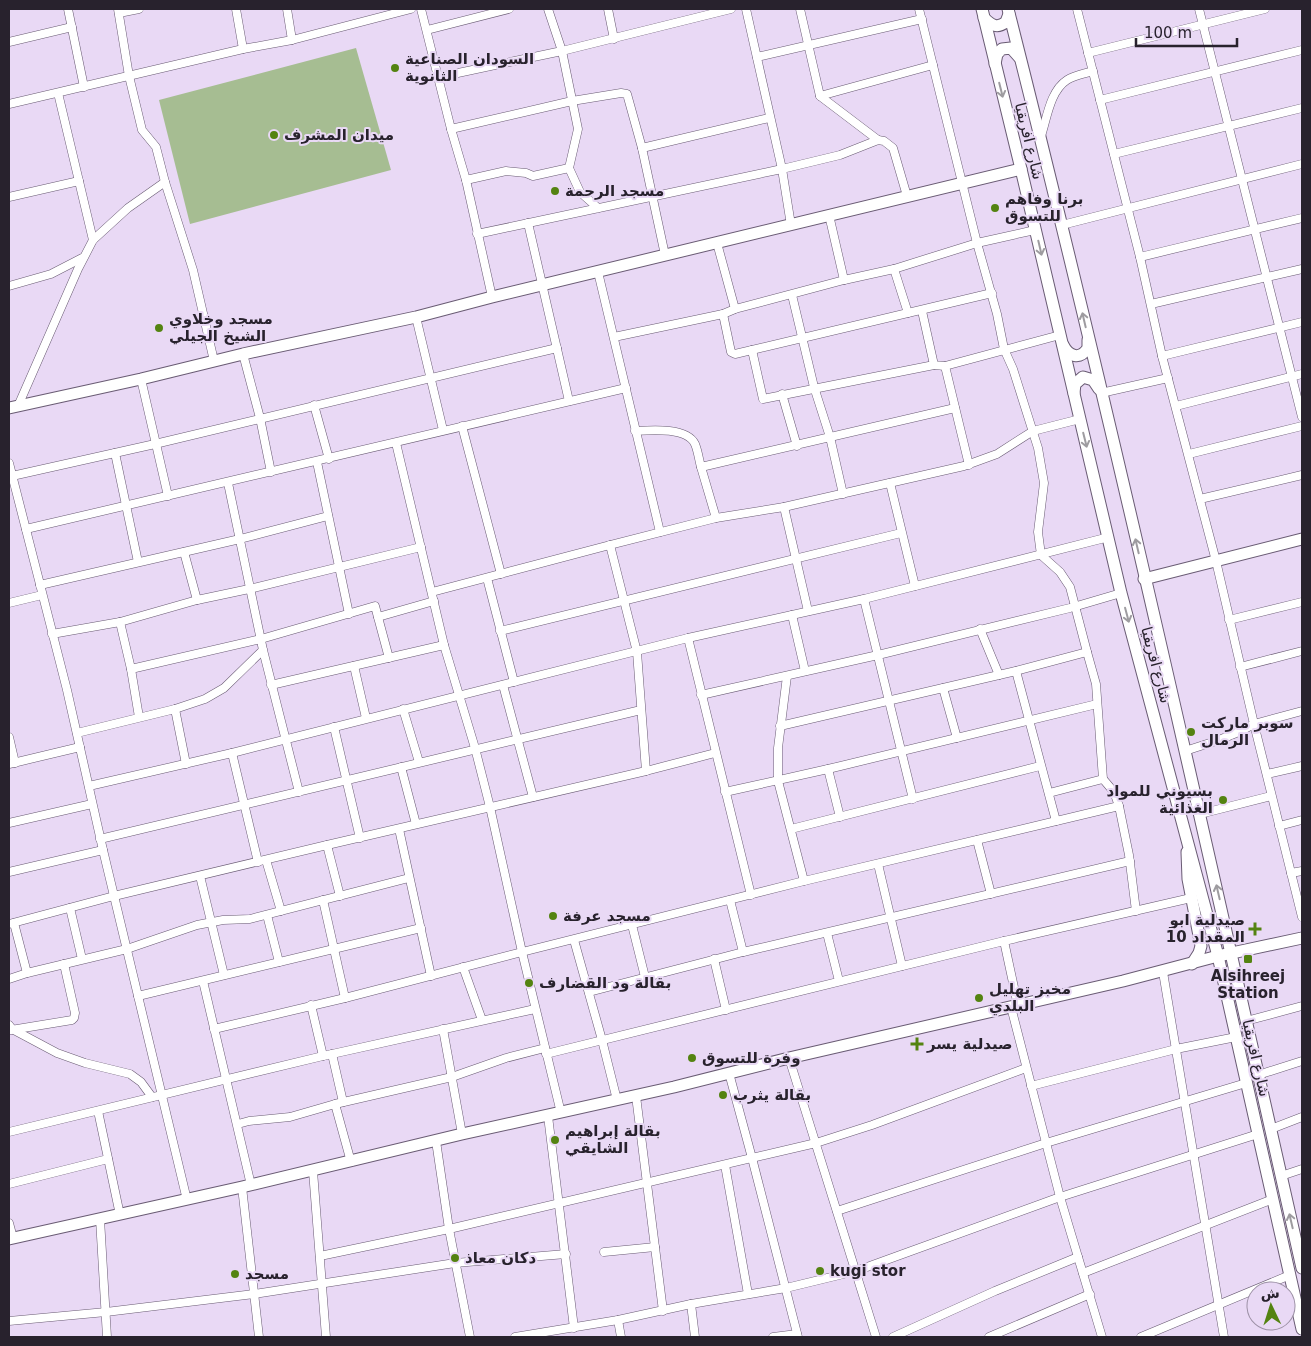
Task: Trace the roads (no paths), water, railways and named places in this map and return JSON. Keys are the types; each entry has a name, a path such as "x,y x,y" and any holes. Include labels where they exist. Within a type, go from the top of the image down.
{"street":[{"path":"68,9 84,87"},
{"path":"139,9 119,11 129,76 142,130 156,147 193,270 214,361"},
{"path":"236,9 243,49"},
{"path":"287,9 292,40"},
{"path":"9,104 243,49 292,40 411,9"},
{"path":"420,9 466,180 492,297"},
{"path":"427,30 493,11 509,9"},
{"path":"548,9 562,52 578,129 569,168 580,192 598,208"},
{"path":"608,9 614,39"},
{"path":"439,77 562,52 731,9"},
{"path":"746,9 782,168 791,225"},
{"path":"800,9 820,96 878,140 884,141 893,148 907,196"},
{"path":"919,9 977,243 992,293 1004,349 1013,369 1033,431 1043,475 1044,483 1038,532 1041,555 1060,572 1070,587 1096,684 1103,779 1114,792 1119,806 1130,861 1136,911"},
{"path":"1077,9 1140,257 1162,356 1216,561 1240,668 1302,917"},
{"path":"1199,9 1302,417"},
{"path":"1088,53 1264,9"},
{"path":"983,13 994,26 999,26 1006,22 1009,11"},
{"name":"شارع افريقيا","path":"1009,11 1062,225 1200,814 1258,1075 1300,1250 1302,1268"},
{"name":"شارع افريقيا","path":"983,13 1121,593 1218,956 1302,1330"},
{"path":"757,57 922,19"},
{"path":"9,42 72,27"},
{"path":"995,65 997,54 1002,48 1011,48 1020,58"},
{"path":"1100,100 1302,50"},
{"path":"820,96 933,64"},
{"path":"1040,138 1052,100 1060,86 1070,78 1093,71"},
{"path":"58,93 93,240"},
{"path":"451,128 572,101 627,94 642,148 665,255"},
{"path":"1114,154 1302,108"},
{"path":"642,148 770,118"},
{"path":"477,234 840,155 878,140"},
{"path":"1062,225 1302,164"},
{"path":"466,180 506,171 526,173 533,176 569,168"},
{"path":"13,407 243,354 416,317 542,284 1021,169"},
{"path":"9,198 79,181"},
{"path":"13,407 93,240 128,208 165,182"},
{"path":"829,215 844,280"},
{"path":"1140,257 1302,218"},
{"path":"528,223 569,401"},
{"path":"614,337 724,314 735,309 844,280 894,269 977,243 1035,230"},
{"path":"717,243 735,309"},
{"path":"9,286 51,274 84,257"},
{"path":"894,269 908,313"},
{"path":"1151,304 1302,269"},
{"path":"598,272 660,532"},
{"path":"724,314 733,354 992,293"},
{"path":"792,295 814,387 830,437 843,494"},
{"path":"922,311 934,365"},
{"path":"416,317 443,430"},
{"path":"1162,356 1302,322"},
{"path":"752,350 763,399 814,387 934,365 945,366 1004,349 1061,339 1068,353 1079,356 1086,352 1088,340"},
{"path":"12,476 155,444 557,348"},
{"path":"243,354 260,418 271,472"},
{"path":"945,366 969,465"},
{"path":"1176,406 1302,374"},
{"path":"1074,395 1075,384 1083,377 1093,380 1100,392 1168,378"},
{"path":"141,379 168,496"},
{"path":"26,529 626,388"},
{"path":"782,394 797,446"},
{"path":"314,405 329,459"},
{"path":"701,467 955,408"},
{"path":"432,592 610,544 716,518 784,507 969,465 997,454 1033,431 1080,419"},
{"path":"462,426 501,574"},
{"path":"1189,454 1302,426"},
{"path":"635,431 668,431 686,435 694,442 716,518"},
{"path":"396,443 444,644 475,748 490,807 535,1009 561,1113"},
{"path":"115,453 138,562"},
{"path":"317,462 349,614"},
{"path":"9,463 77,733 102,850 188,1200"},
{"path":"1200,499 1302,475"},
{"path":"228,483 260,639 299,792"},
{"path":"890,483 914,586"},
{"path":"9,502 18,500"},
{"path":"784,507 808,611"},
{"path":"40,585 240,539 328,516"},
{"path":"500,631 901,533"},
{"path":"89,786 232,753 688,638 864,599 1109,537"},
{"path":"1144,579 1302,540"},
{"path":"610,544 637,652 646,771"},
{"path":"52,634 120,622 197,600 421,547"},
{"path":"184,552 197,600"},
{"path":"487,578 514,682"},
{"path":"701,695 878,655 1121,593"},
{"path":"9,603 42,595"},
{"path":"864,599 913,799"},
{"path":"378,617 434,601"},
{"path":"1229,620 1302,602"},
{"path":"131,669 260,639 375,606 389,658"},
{"path":"792,615 805,671"},
{"path":"120,622 131,669 139,717"},
{"path":"980,629 999,675"},
{"path":"688,638 751,896"},
{"path":"271,685 444,644"},
{"path":"77,733 175,709 215,694 224,688 263,650"},
{"path":"1240,668 1302,651"},
{"path":"780,726 1016,671 1088,652"},
{"path":"354,666 366,718"},
{"path":"1016,671 1056,820"},
{"path":"787,676 777,754 778,780 804,881"},
{"path":"503,684 533,797"},
{"path":"943,688 957,738"},
{"path":"725,792 901,752 1097,704"},
{"path":"175,709 186,764"},
{"path":"404,709 419,762"},
{"path":"100,839 244,806 475,748 641,710"},
{"path":"1185,752 1219,740 1254,724 1302,711"},
{"path":"334,727 360,838"},
{"path":"9,737 12,764 80,747"},
{"path":"232,753 244,806 281,911"},
{"path":"27,973 12,923 114,896 646,771 715,753"},
{"path":"790,829 1040,766"},
{"path":"1266,774 1302,766"},
{"path":"401,767 416,824"},
{"path":"828,769 840,817"},
{"path":"1048,793 1103,779"},
{"path":"1200,814 1271,796"},
{"path":"9,823 92,804"},
{"path":"214,1029 345,998 804,881 1119,806"},
{"path":"1279,826 1302,820"},
{"path":"399,829 431,976"},
{"path":"977,840 991,894"},
{"path":"1188,843 1186,869 1200,946 1199,953 1192,964"},
{"path":"326,845 340,896"},
{"path":"9,872 102,850"},
{"path":"589,992 714,959 1130,861"},
{"path":"878,864 902,966"},
{"path":"1291,873 1302,871"},
{"path":"200,876 224,975"},
{"path":"9,979 127,948 211,922 250,919 409,878"},
{"path":"238,1124 290,1117 339,1103 452,1077 506,1058 602,1040 1004,941 1191,898"},
{"path":"323,900 345,998"},
{"path":"730,900 744,952"},
{"path":"70,908 82,959"},
{"path":"267,915 279,962"},
{"path":"632,925 645,977"},
{"path":"138,996 421,928"},
{"path":"827,933 839,981"},
{"path":"9,1223 11,1239 100,1220 351,1162 462,1134 636,1096 790,1058 1163,972 1218,956 1302,938"},
{"path":"574,940 617,1100"},
{"path":"1004,941 1026,1068 1060,1198 1102,1337"},
{"path":"714,959 726,1010"},
{"path":"10,1028 72,1020 74,1018 75,1013 64,964"},
{"path":"463,967 482,1020"},
{"path":"1163,972 1224,1337"},
{"path":"203,981 238,1124 247,1186 254,1294 259,1337"},
{"path":"311,1005 328,1055 351,1162"},
{"path":"1246,1021 1302,1006"},
{"path":"9,1132 328,1055 535,1009"},
{"path":"10,1028 57,1053 130,1074 141,1082 152,1098"},
{"path":"443,1029 462,1134"},
{"path":"1031,1086 1176,1049 1236,1037"},
{"path":"790,1058 876,1337"},
{"path":"1258,1075 1302,1061"},
{"path":"320,1256 449,1229 816,1143 872,1125 1026,1068"},
{"path":"728,1073 798,1335 773,1337"},
{"path":"837,1211 1046,1144 1246,1083"},
{"path":"636,1096 663,1310"},
{"path":"98,1111 120,1215"},
{"path":"548,1116 574,1328"},
{"path":"1271,1129 1302,1117"},
{"path":"516,1337 537,1336 691,1304 786,1288 856,1271 1060,1198 1258,1134"},
{"path":"436,1141 449,1229 470,1337"},
{"path":"9,1184 108,1159"},
{"path":"725,1165 748,1294"},
{"path":"1282,1176 1302,1169"},
{"path":"313,1171 326,1337"},
{"path":"1083,1273 1273,1199"},
{"path":"100,1220 107,1337"},
{"path":"604,1252 655,1247"},
{"path":"9,1321 106,1312 254,1294 455,1263 566,1254"},
{"path":"893,1337 995,1291 1078,1257"},
{"path":"1141,1337 1290,1275"},
{"path":"989,1337 1090,1294"},
{"path":"691,1304 695,1337"},
{"path":"618,1320 621,1337"}],"place":[{"name":"السودان الصناعية الثانوية","path":"395,68"},
{"name":"ميدان المشرف","path":"274,135"},
{"name":"مسجد الرحمة","path":"555,191"},
{"name":"برنا وفاهم للتسوق","path":"995,208"},
{"name":"مسجد وخلاوي الشيخ الجيلي","path":"159,328"},
{"name":"سوبر ماركت الرمال","path":"1191,732"},
{"name":"بسيوني للمواد الغذائية","path":"1223,800"},
{"name":"مسجد عرفة","path":"553,916"},
{"name":"صيدلية ابو المقداد 10","path":"1255,929"},
{"name":"Alsihreej Station","path":"1248,959"},
{"name":"بقالة ود القضارف","path":"529,983"},
{"name":"مخبز تهليل البلدي","path":"979,998"},
{"name":"صيدلية يسر","path":"917,1044"},
{"name":"وفرة للتسوق","path":"692,1058"},
{"name":"بقالة يثرب","path":"723,1095"},
{"name":"بقالة إبراهيم الشايقي","path":"555,1140"},
{"name":"دكان معاذ","path":"455,1258"},
{"name":"kugi stor","path":"820,1271"},
{"name":"مسجد","path":"235,1274"}]}
